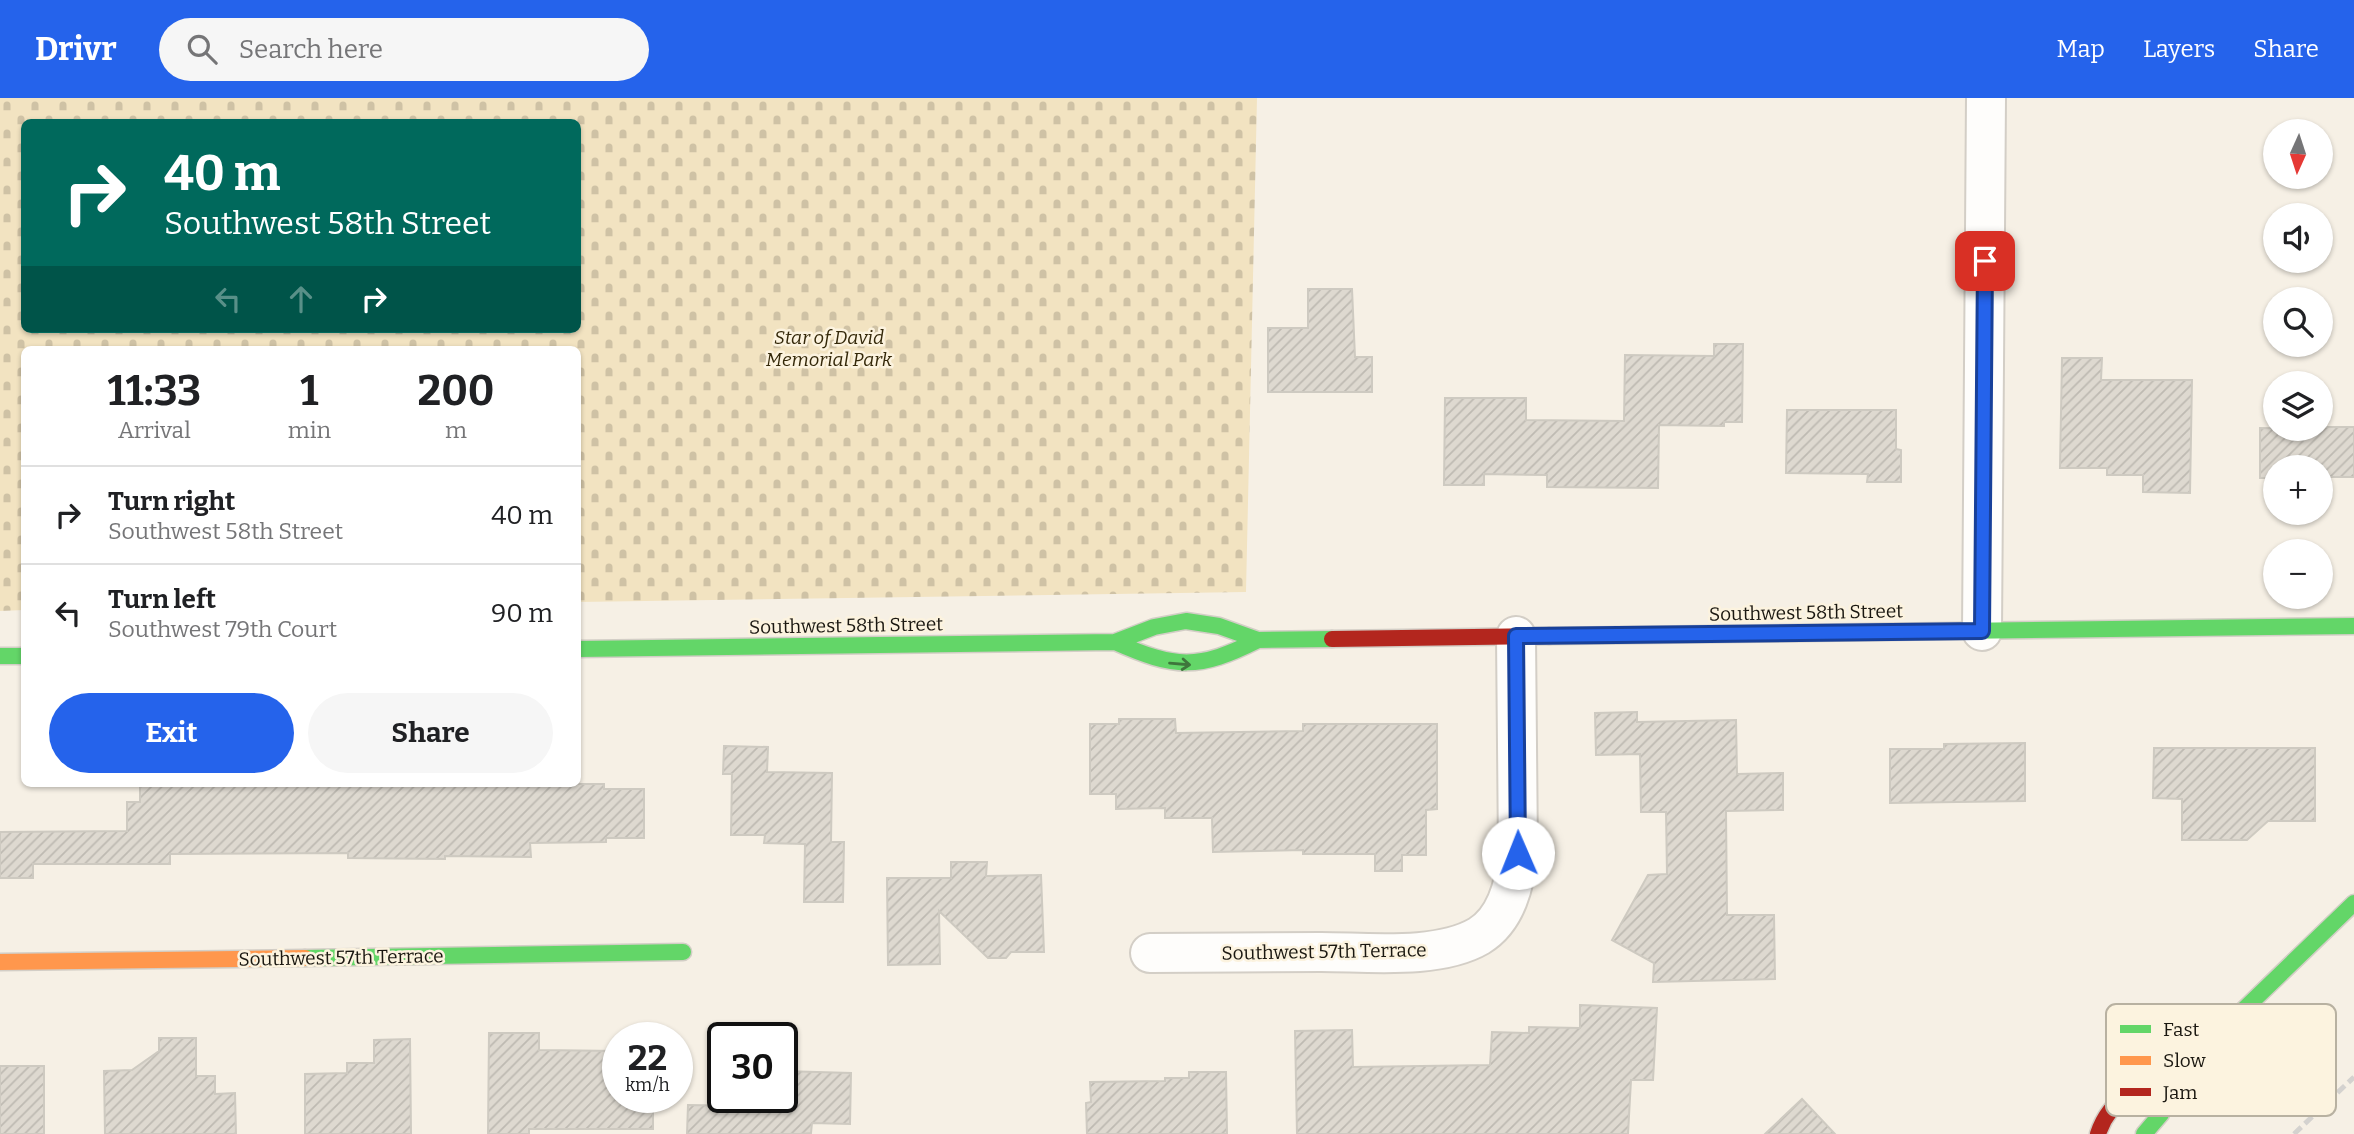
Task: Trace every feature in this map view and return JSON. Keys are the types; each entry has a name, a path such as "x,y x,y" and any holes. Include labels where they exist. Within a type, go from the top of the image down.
{"street":[{"path":"1982,631 1986,98"},
{"name":"Southwest 58th Street","path":"581,649 1115,642 1144,629 1177,620 1207,622 1258,640 2354,626"},
{"name":"Southwest 57th Terrace","path":"1150,953 1417,951 1461,944 1479,936 1492,926 1508,901 1513,887 1518,853 1516,636"},
{"name":"Southwest 58th Street","path":"1115,642 1155,659 1180,665 1221,658 1258,640"},
{"path":"0,656 21,656"},
{"path":"2249,1004 2354,903"},
{"name":"Southwest 57th Terrace","path":"0,962 683,952"},
{"path":"2098,1134 2107,1116"},
{"path":"2144,1134 2160,1116"}],"green space":[{"name":"Star of David Memorial Park","path":"0,98 1257,98 1246,592 581,602 581,346 21,346 21,610 0,611"}],"building":[{"path":"1308,289 1352,289 1355,357 1372,357 1372,392 1268,392 1268,328 1308,328"},
{"path":"1714,344 1743,344 1742,422 1724,422 1724,426 1659,425 1658,488 1547,487 1547,475 1484,474 1484,485 1444,485 1445,398 1526,398 1526,420 1624,421 1625,355 1714,356"},
{"path":"2062,358 2102,358 2101,380 2192,380 2190,493 2143,492 2143,475 2107,475 2107,468 2060,468"},
{"path":"1787,410 1896,410 1896,449 1901,450 1901,482 1867,482 1868,474 1786,473"},
{"path":"2333,427 2354,427 2354,477 2333,477 2333,455 2263,455 2263,478 2260,478 2260,428 2263,428 2263,441 2333,441"},
{"path":"1637,712 1637,722 1736,720 1737,774 1783,773 1783,810 1726,811 1727,915 1774,915 1775,979 1653,982 1654,963 1612,940 1648,875 1667,874 1666,812 1641,812 1640,754 1596,755 1595,713"},
{"path":"1119,719 1175,719 1176,733 1303,731 1303,724 1437,724 1437,809 1426,810 1426,855 1402,855 1402,871 1375,871 1375,854 1303,854 1303,850 1213,852 1212,818 1165,818 1165,808 1116,809 1116,794 1090,794 1090,724 1119,724"},
{"path":"2025,743 2025,801 1890,803 1890,749 1944,749 1944,744"},
{"path":"724,746 768,747 767,772 832,773 831,842 844,842 843,902 804,902 805,844 764,843 765,835 731,835 732,774 723,774"},
{"path":"2154,748 2315,748 2315,821 2268,821 2247,840 2182,840 2182,799 2153,798"},
{"path":"581,784 604,784 604,789 644,789 644,838 606,838 606,842 530,843 531,857 445,856 445,859 348,858 348,853 170,854 170,864 33,864 33,878 0,878 0,832 127,831 127,802 140,802 140,787 581,787"},
{"path":"951,862 987,862 986,876 1041,875 1044,952 1011,952 1006,958 988,958 939,911 940,964 888,965 887,878 951,878"},
{"path":"1580,1005 1657,1008 1653,1080 1631,1080 1628,1134 1297,1134 1295,1031 1352,1030 1353,1067 1490,1065 1492,1032 1529,1033 1529,1027 1580,1028"},
{"path":"489,1033 539,1033 539,1050 602,1051 602,1113 653,1113 653,1129 529,1129 529,1134 488,1134"},
{"path":"159,1038 196,1038 196,1076 215,1076 215,1094 235,1093 236,1134 105,1134 104,1071 132,1070 159,1051"},
{"path":"410,1039 411,1134 305,1134 305,1074 347,1073 347,1063 374,1063 374,1040"},
{"path":"0,1066 44,1066 44,1134 0,1134"},
{"path":"798,1071 851,1073 850,1124 812,1123 811,1133 687,1134 688,1113 693,1113 693,1105 707,1105 707,1113 798,1113"},
{"path":"1189,1072 1226,1072 1227,1134 1087,1134 1086,1103 1091,1102 1090,1082 1165,1081 1165,1078 1189,1078"},
{"path":"1802,1099 1835,1134 1765,1134"}],"railway":[{"path":"2336,1094 2354,1077"},
{"path":"2294,1134 2313,1116"}],"traffic: fast":[{"path":"581,649 1115,642 1154,627 1186,621 1219,626 1258,640 1332,639"},
{"path":"1549,636 2354,626"},
{"path":"1115,642 1155,657 1187,662 1219,657 1258,640"},
{"path":"0,656 21,656"},
{"path":"2249,1004 2354,903"},
{"path":"305,958 683,952"},
{"path":"2144,1134 2159,1116"}],"traffic: slow":[{"path":"0,962 305,958"}],"traffic: jam":[{"path":"1332,639 1549,636"},
{"path":"2098,1134 2106,1116"}],"route":[{"path":"1518,853 1516,636 1982,631 1985,261"}]}
